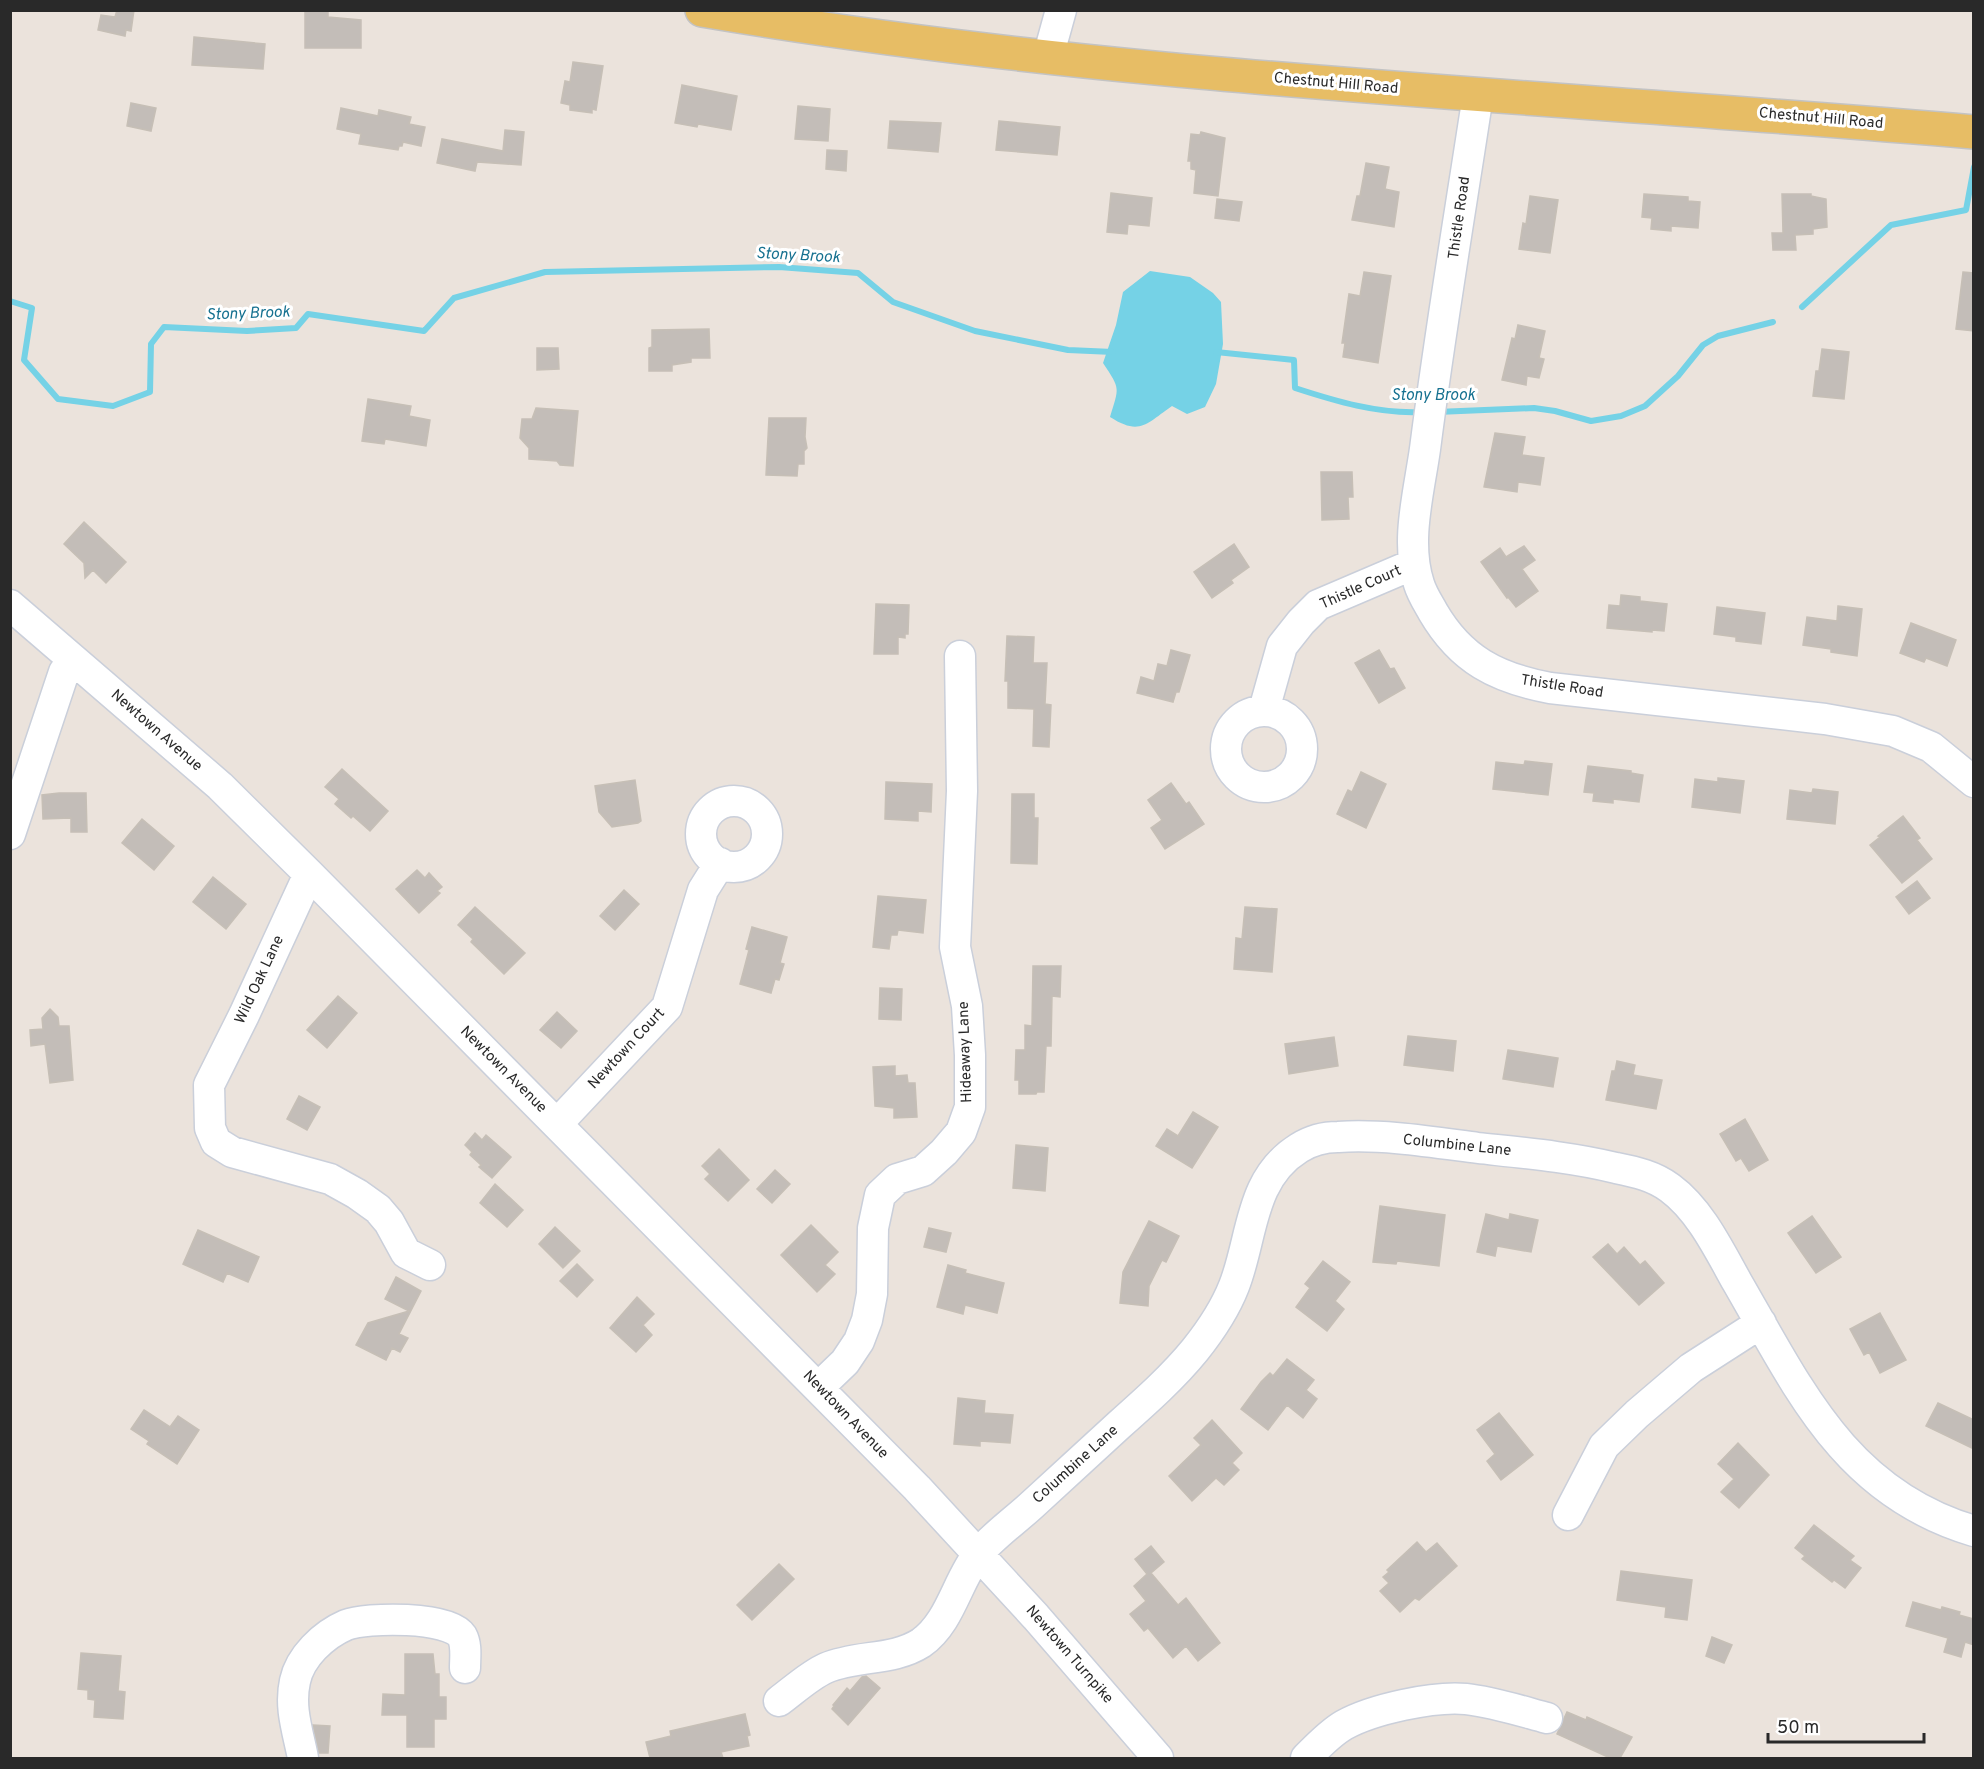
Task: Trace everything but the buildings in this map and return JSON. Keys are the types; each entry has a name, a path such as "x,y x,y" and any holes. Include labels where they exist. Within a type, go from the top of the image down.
{"main road":[{"name":"Chestnut Hill Road","path":"702,10 899,41 1304,82 1973,131"}],"street":[{"path":"1048,57 1061,10"},
{"name":"Thistle Road","path":"1478,95 1415,519 1414,564 1419,585 1448,635 1474,659 1504,677 1523,683 1825,719 1893,731 1931,747 1974,782"},
{"name":"Thistle Court","path":"1264,710 1282,646 1318,605 1414,564"},
{"name":"Newtown Avenue","path":"10,605 220,786 309,873 819,1387 979,1554"},
{"name":"Hideaway Lane","path":"819,1387 845,1362 859,1341 867,1320 872,1294 873,1228 880,1195 897,1179 923,1171 944,1152 961,1132 970,1107 967,1006 955,947 962,791 960,656"},
{"path":"10,834 64,672 73,660"},
{"name":"Newtown Court","path":"556,1124 668,1007 703,890 720,863"},
{"name":"Wild Oak Lane","path":"309,873 209,1085 210,1128 216,1142 231,1152 330,1179 357,1194 378,1209 389,1222 406,1253 430,1265"},
{"name":"Columbine Lane","path":"778,1701 826,1668 882,1654 893,1654 918,1645 937,1628 979,1554 1160,1388 1193,1353 1211,1329 1235,1285 1251,1220 1261,1191 1292,1152 1322,1138 1339,1136 1397,1139 1569,1158 1641,1173 1670,1188 1684,1200 1701,1223 1824,1426 1875,1481 1946,1523 1974,1531"},
{"path":"1568,1515 1604,1446 1691,1368 1761,1323"},
{"name":"Newtown Turnpike","path":"979,1554 1158,1758"},
{"path":"303,1758 294,1719 292,1699 295,1681 299,1667 309,1652 338,1630 348,1625 380,1620 444,1625 454,1629 462,1636 465,1668"},
{"path":"1306,1758 1342,1726 1384,1710 1424,1701 1465,1699 1547,1718"}],"water":[{"path":"1150,271 1190,277 1213,293 1221,302 1223,344 1216,384 1205,407 1187,414 1172,406 1149,422 1136,427 1120,423 1110,417 1117,389 1103,363 1116,325 1123,292"}],"waterway":[{"name":"Stony Brook","path":"1802,307 1891,225 1966,210 1974,167"},
{"name":"Stony Brook","path":"10,301 32,308 24,360 58,399 113,406 150,392 151,344 164,327 247,331 296,328 308,314 424,331 454,298 545,272 779,267 858,273 893,302 975,331 1068,350 1113,352"},
{"name":"Stony Brook","path":"1437,412 1534,408 1591,421 1621,416 1645,406 1678,376 1703,345 1718,336 1773,322"},
{"name":"Stony Brook","path":"1216,352 1294,360 1295,388 1373,409 1421,412"}]}
